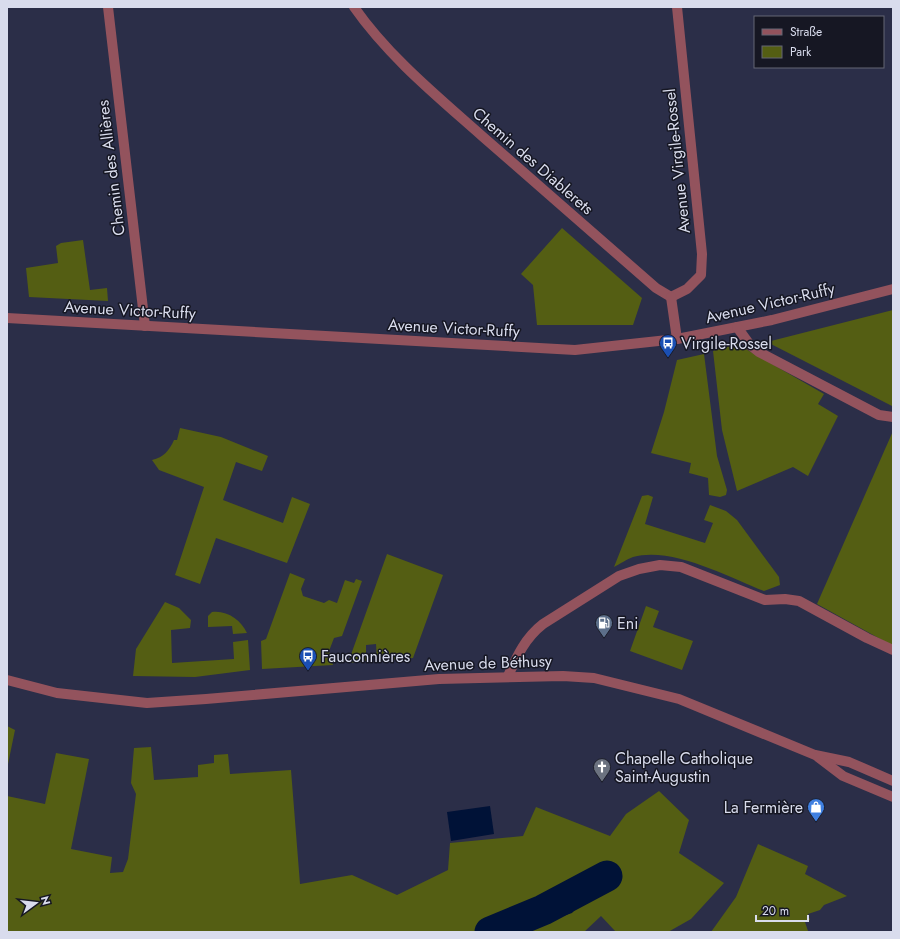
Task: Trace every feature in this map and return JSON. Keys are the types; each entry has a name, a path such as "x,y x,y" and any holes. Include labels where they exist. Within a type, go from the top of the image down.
{"street":[{"name":"Chemin des Allières","path":"108,7 145,326"},
{"name":"Chemin des Diablerets","path":"354,7 370,30 389,52 656,288 671,297"},
{"name":"Avenue Virgile-Rossel","path":"671,297 687,289 701,275 702,254 677,7"},
{"name":"Avenue Victor-Ruffy","path":"7,318 575,350 677,339 737,327 893,289"},
{"path":"671,297 677,339"},
{"path":"737,327 750,345 759,352 879,416 893,417"},
{"path":"508,676 520,650 533,632 543,624 619,576 639,569 660,565 681,567 765,600 785,599 799,601 867,638 893,650"},
{"name":"Avenue de Béthusy","path":"7,680 57,693 147,703 213,699 439,678 508,676 563,676 594,678 675,697 815,754 849,762 893,781"},
{"name":"Avenue de Béthusy","path":"815,754 843,776 893,797"}],"green space":[{"path":"562,228 642,298 633,325 537,325 533,285 521,274"},
{"path":"83,240 90,290 107,288 108,301 29,297 26,268 58,263 56,246 61,243"},
{"path":"893,310 892,406 767,342"},
{"path":"737,344 824,394 818,404 838,416 808,476 793,467 737,491 722,430 713,351"},
{"path":"704,354 717,456 727,490 726,495 720,497 709,495 708,478 689,473 691,463 651,453 664,412 677,360"},
{"path":"180,428 221,437 268,456 262,471 236,462 223,500 283,523 292,497 310,504 287,563 216,538 200,584 175,575 204,487 159,470 152,460 163,455 174,440 177,440"},
{"path":"893,431 893,646 817,604"},
{"path":"648,495 653,497 645,524 705,543 713,523 704,520 710,505 726,511 737,520 779,577 780,585 764,591 717,571 682,559 665,556 648,555 633,557 614,567 642,496"},
{"path":"387,554 443,575 413,658 377,661 376,644 366,645 366,661 348,663"},
{"path":"290,573 305,579 301,589 303,596 324,603 329,600 337,603 345,580 354,583 356,579 362,581 342,636 334,638 329,651 333,665 262,669 261,641 266,639"},
{"path":"165,602 179,608 191,620 190,628 171,630 172,663 234,659 233,642 248,640 250,670 195,677 133,676 136,649"},
{"path":"646,606 659,611 653,627 693,641 682,670 630,651"},
{"path":"212,612 228,614 233,617 241,624 247,633 233,634 232,626 208,627 208,616"},
{"path":"7,726 15,730 7,769"},
{"path":"151,747 154,780 198,777 198,765 214,763 214,755 228,754 230,774 291,770 300,884 352,875 397,895 448,870 450,843 523,836 536,807 610,836 626,814 659,791 689,820 679,853 724,883 691,919 668,932 616,932 601,916 584,932 7,932 7,796 45,804 56,753 89,759 71,849 112,857 110,873 123,872 128,859 136,794 131,783 134,748"},
{"path":"758,844 808,866 805,874 847,896 824,905 820,910 808,914 810,920 805,922 808,931 806,932 711,932 736,897"}],"water":[{"path":"490,806 494,834 451,841 447,812"},
{"path":"579,880 586,888 582,901 572,913 557,918 549,917 543,910 552,893 556,889 566,884"}],"waterway":[{"path":"490,932 543,910 607,876"}],"place":[{"name":"Virgile-Rossel","path":"668,358"},
{"name":"Eni","path":"604,638"},
{"name":"Fauconnières","path":"308,671"},
{"name":"Chapelle Catholique Saint-Augustin","path":"602,782"},
{"name":"La Fermière","path":"816,822"}]}
